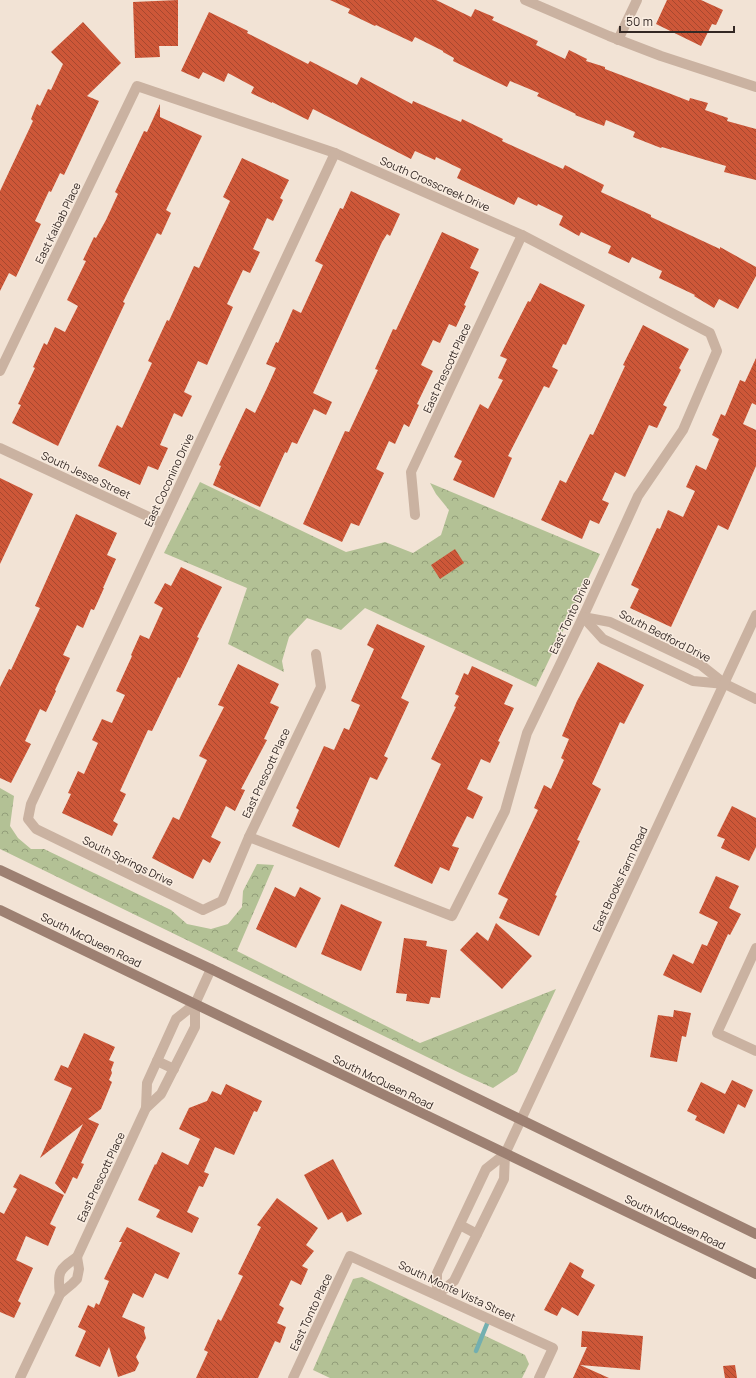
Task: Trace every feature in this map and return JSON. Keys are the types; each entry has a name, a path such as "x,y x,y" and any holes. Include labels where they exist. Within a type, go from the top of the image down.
{"main road":[{"path":"0,870 211,969 756,1234"},
{"name":"South McQueen Road","path":"0,910 756,1274"}],"street":[{"path":"526,0 618,40 661,56 756,87"},
{"path":"618,40 638,0"},
{"name":"South Crosscreek Drive","path":"137,86 335,153 522,236 710,333"},
{"name":"East Kaibab Place","path":"0,371 137,86"},
{"name":"East Coconino Drive","path":"28,819 31,804 335,153"},
{"name":"East Prescott Place","path":"415,515 411,472 522,236"},
{"name":"East Tonto Drive","path":"249,837 452,916 505,811 527,733 583,617 638,496 683,430 717,351 710,333"},
{"name":"South Jesse Street","path":"0,448 162,523"},
{"name":"East Brooks Farm Road","path":"437,1296 454,1281 504,1179 505,1154 520,1120 756,615"},
{"name":"South Bedford Drive","path":"583,617 603,639 693,681 725,684"},
{"name":"South Bedford Drive","path":"583,617 610,622 701,665 725,684 756,699"},
{"name":"East Prescott Place","path":"222,901 249,837 321,687 316,654"},
{"name":"South Springs Drive","path":"28,819 36,829 203,910 222,901"},
{"path":"756,948 717,1033 756,1051"},
{"name":"East Prescott Place","path":"60,1294 58,1279 60,1271 77,1257 146,1108 161,1094 195,1027 195,1004 211,969"},
{"name":"East Prescott Place","path":"146,1108 147,1083 176,1019 195,1004"},
{"path":"157,1061 174,1069"},
{"name":"East Brooks Farm Road","path":"437,1296 437,1273 486,1169 505,1154"},
{"path":"460,1225 477,1234"},
{"name":"South Monte Vista Street","path":"350,1256 553,1348 539,1378"},
{"name":"East Tonto Place","path":"293,1378 350,1256"},
{"name":"East Prescott Place","path":"20,1378 60,1294 77,1279 79,1269 77,1257"}],"green space":[{"path":"200,482 346,552 385,542 413,553 441,535 449,510 436,494 430,483 600,554 536,687 365,608 341,630 307,618 289,637 282,661 284,672 228,644 247,588 164,553"},
{"path":"0,788 14,796 10,826 18,838 31,849 44,849 171,910 187,924 211,929 228,924 242,907 243,891 257,864 274,865 237,951 420,1043 556,989 517,1072 493,1088 0,849"},
{"path":"362,1277 525,1355 529,1364 522,1378 330,1378 313,1370 353,1279"}],"building":[{"path":"178,0 178,46 159,46 160,57 135,58 133,2"},
{"path":"330,0 436,0 471,17 475,9 494,17 492,20 538,41 536,45 565,59 569,50 587,59 586,61 605,67 605,69 689,101 690,98 708,103 705,110 728,118 727,121 756,129 756,180 724,172 726,166 662,147 661,148 633,137 635,132 606,120 604,126 575,115 576,114 537,96 539,93 510,81 507,87 453,61 454,58 443,51 415,37 412,42 376,25 375,26 348,13 350,9"},
{"path":"667,0 701,0 723,10 716,25 712,24 701,46 656,24"},
{"path":"209,12 248,31 247,33 308,64 310,61 357,85 361,77 412,104 413,101 461,122 462,119 503,139 502,141 563,169 565,165 604,185 601,192 720,249 720,247 756,267 756,276 738,309 719,299 714,308 694,296 695,295 659,278 662,271 632,257 629,263 608,253 611,246 581,232 579,236 559,225 563,216 538,204 537,206 518,197 514,205 457,178 461,169 436,157 435,160 415,151 411,159 313,109 308,120 251,93 254,87 228,73 224,82 203,72 199,79 181,71"},
{"path":"83,22 121,63 87,96 99,101 64,175 60,173 51,192 49,191 35,221 41,224 16,277 9,273 0,291 0,191 33,121 31,119 37,104 40,106 48,89 51,90 63,64 51,52"},
{"path":"160,104 160,117 202,136 166,210 171,213 161,235 157,233 123,302 125,303 58,446 12,423 21,405 18,404 35,368 33,367 44,343 47,345 55,327 65,332 78,306 67,300 86,261 83,260 94,237 96,238 106,220 118,194 115,192 144,131 147,132"},
{"path":"242,158 289,180 280,198 283,200 273,221 267,218 253,249 260,252 250,273 243,270 227,304 233,307 207,365 198,361 184,392 192,396 182,417 174,413 160,445 168,448 158,470 148,466 140,485 98,466 117,425 122,428 152,363 148,361 167,320 169,321 194,266 199,268 230,201 223,197"},
{"path":"351,191 400,214 390,236 387,234 382,242 313,393 332,402 326,415 314,409 297,444 292,442 287,453 285,452 260,507 213,485 221,466 219,465 246,408 255,413 267,388 276,368 266,364 276,342 278,343 293,309 301,313 323,265 315,261 340,208 343,209"},
{"path":"442,232 479,249 470,268 479,272 456,327 449,324 440,343 433,340 421,365 433,371 417,404 419,405 409,427 404,424 395,444 389,441 376,469 384,473 359,526 351,523 342,542 303,524 345,431 349,432 378,370 375,369 393,329 396,330"},
{"path":"540,283 585,305 566,345 563,344 552,367 558,370 549,388 544,386 508,456 512,458 494,498 453,480 462,461 454,457 480,404 488,409 503,380 498,378 507,359 500,356 528,301 530,302"},
{"path":"643,325 689,349 679,368 681,370 663,405 667,407 657,428 649,425 625,477 615,472 602,500 609,503 599,524 590,520 582,539 541,520 560,480 566,483 590,434 593,435 625,366 623,365"},
{"path":"756,358 756,405 752,403 743,424 756,430 756,466 728,530 718,525 671,627 630,608 639,589 631,585 657,528 660,529 668,510 683,517 695,491 686,487 696,465 706,470 719,439 712,435 721,414 725,416 740,380 745,382"},
{"path":"0,478 33,494 0,564"},
{"path":"76,514 117,533 107,555 116,559 94,610 91,609 83,628 77,625 63,655 70,658 46,712 40,709 25,741 31,744 11,783 0,778 0,687 9,669 11,670 40,608 35,606"},
{"path":"455,549 464,563 440,579 431,565"},
{"path":"181,567 222,587 197,637 199,638 180,678 178,677 152,731 148,730 120,791 126,794 113,821 118,824 112,836 62,813 71,794 68,793 78,771 84,774 98,743 92,740 102,719 112,723 125,695 116,691 132,656 131,655 140,635 149,639 163,608 154,603 165,583 171,586"},
{"path":"377,624 425,646 401,698 409,702 384,756 388,758 377,780 370,777 339,848 292,826 299,810 296,808 324,746 334,750 344,728 349,730 360,705 351,701 374,649 367,645"},
{"path":"598,662 644,685 624,724 620,722 592,784 601,789 577,840 580,841 555,895 557,896 539,936 499,918 508,899 498,894 538,810 534,808 544,785 551,789 564,760 561,758 569,739 562,736 577,701"},
{"path":"238,664 279,684 270,703 279,707 264,739 267,740 241,789 245,790 235,811 226,806 211,837 221,842 210,863 203,859 193,879 152,858 173,817 179,820 207,760 199,756 224,707 218,705"},
{"path":"472,666 513,685 504,704 514,708 498,741 500,742 490,763 481,759 467,789 483,797 473,819 467,816 452,846 459,848 449,871 440,867 432,884 394,866 441,764 431,759 456,707 454,706 459,696 455,694 464,673 468,675"},
{"path":"732,806 756,818 756,847 749,861 721,848 725,839 717,836"},
{"path":"716,876 739,886 729,908 741,914 730,935 728,934 701,993 663,975 673,954 693,964 702,944 707,946 718,922 699,913"},
{"path":"275,887 295,897 300,887 321,898 296,948 256,929"},
{"path":"341,904 382,922 361,971 321,954"},
{"path":"496,923 532,956 502,989 460,950 477,932 488,941"},
{"path":"404,938 427,941 426,946 447,950 440,998 431,997 429,1004 406,1001 407,994 396,993"},
{"path":"674,1010 691,1013 686,1037 682,1036 677,1062 650,1057 658,1015 673,1017"},
{"path":"84,1033 115,1047 109,1060 114,1062 109,1080 112,1082 101,1109 88,1119 99,1124 81,1163 84,1164 77,1179 73,1177 65,1194 55,1183 83,1124 40,1158 72,1088 54,1080 61,1065 68,1068"},
{"path":"732,1080 753,1090 745,1108 738,1104 724,1134 695,1120 697,1116 687,1111 701,1082 725,1094"},
{"path":"226,1084 262,1101 257,1112 254,1111 234,1155 215,1147 204,1172 209,1174 203,1187 199,1186 187,1212 199,1218 192,1233 156,1217 160,1210 138,1200 162,1152 188,1165 200,1139 179,1129 189,1108 207,1101 212,1091 221,1095"},
{"path":"333,1159 362,1214 347,1222 342,1212 328,1220 304,1175"},
{"path":"20,1174 64,1195 50,1224 56,1227 48,1246 26,1236 16,1260 33,1268 18,1301 21,1303 14,1318 0,1312 0,1212 4,1214 17,1189 13,1187"},
{"path":"277,1198 318,1228 306,1245 314,1251 302,1266 308,1269 301,1285 291,1280 279,1305 284,1308 277,1323 286,1327 280,1343 275,1341 258,1378 196,1378 208,1352 204,1350 218,1319 221,1321 243,1276 238,1274 261,1227 257,1225"},
{"path":"127,1227 180,1253 168,1279 155,1273 143,1298 133,1293 122,1317 145,1327 144,1331 146,1338 136,1357 139,1363 135,1371 118,1377 109,1347 100,1367 75,1356 86,1331 78,1327 88,1305 94,1308 96,1303 99,1305 109,1281 104,1279 122,1242 119,1242"},
{"path":"570,1262 584,1270 581,1277 595,1285 578,1316 562,1307 557,1316 544,1310"},
{"path":"582,1331 643,1336 640,1370 580,1365 609,1378 573,1378 587,1347 581,1347"},
{"path":"735,1365 737,1378 725,1378 723,1366"}],"waterway":[{"path":"476,1351 489,1319"}]}
